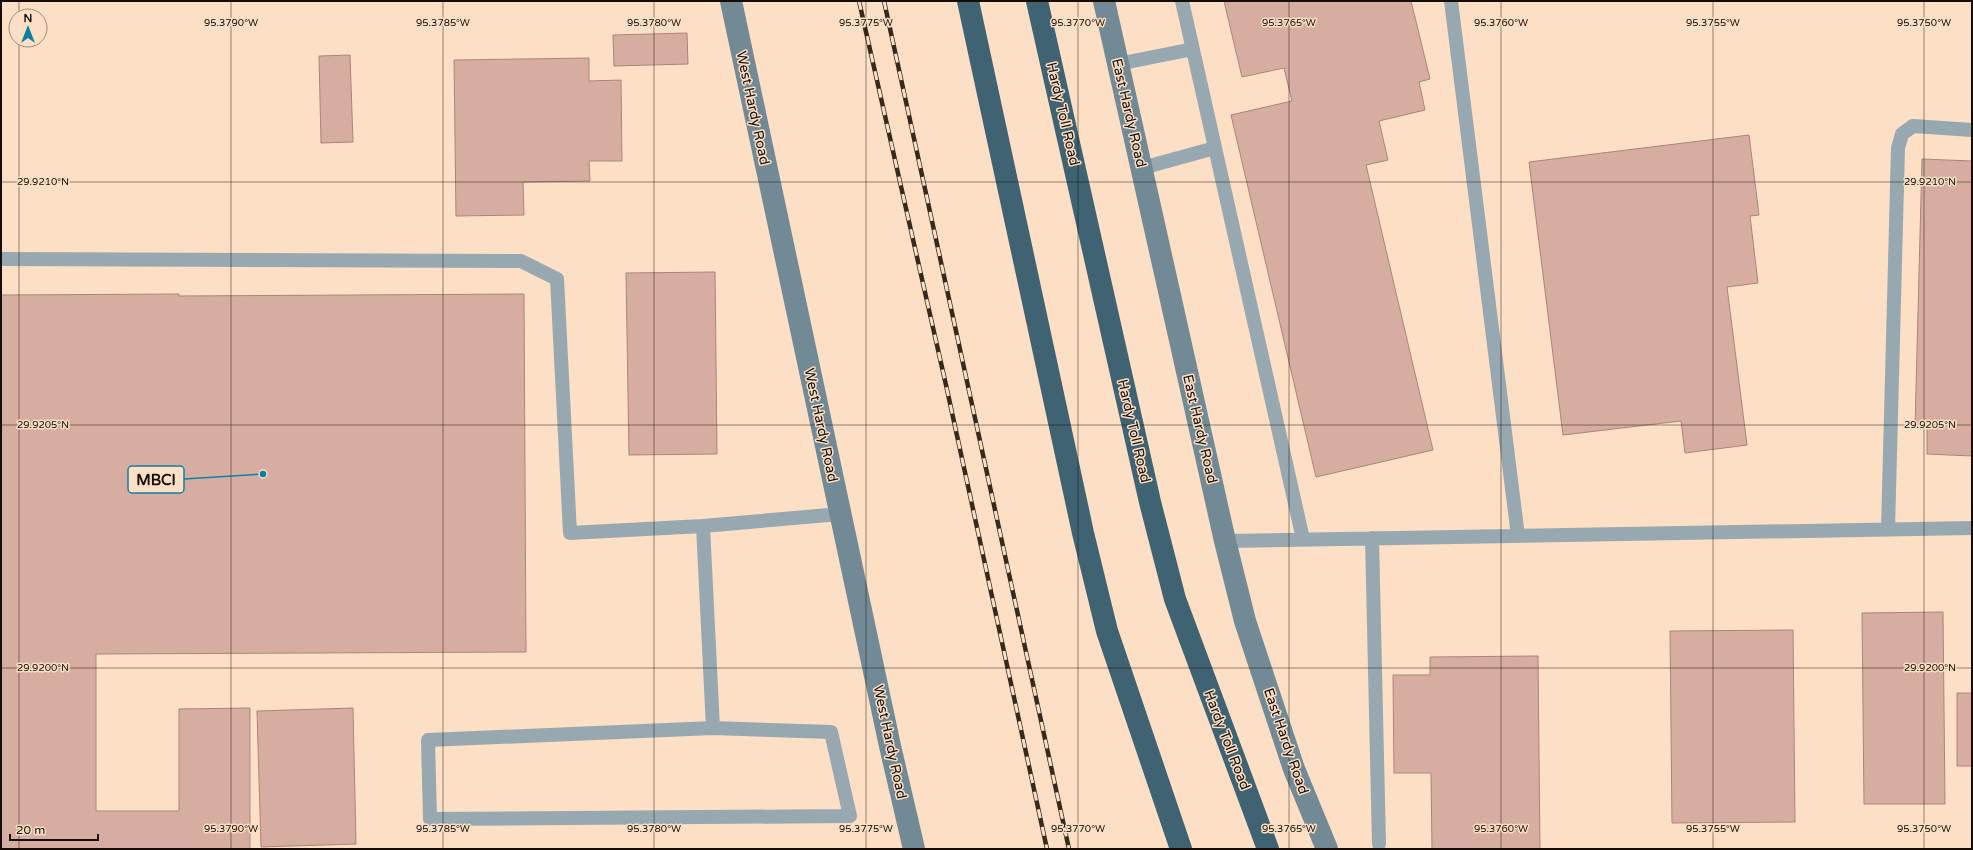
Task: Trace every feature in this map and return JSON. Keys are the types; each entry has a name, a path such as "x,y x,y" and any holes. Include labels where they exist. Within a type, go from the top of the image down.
{"highway":[{"path":"968,1 1083,533 1106,623 1137,723 1181,849"},
{"name":"Hardy Toll Road","path":"1037,1 1150,502 1175,599 1268,849"}],"main road":[{"name":"West Hardy Road","path":"730,1 840,514 914,849"},
{"name":"East Hardy Road","path":"1104,1 1245,621 1294,769 1327,849"}],"lane":[{"path":"1182,1 1302,539"},
{"path":"1451,1 1518,536"},
{"path":"1118,64 1193,49"},
{"path":"1888,529 1898,148 1902,134 1913,126 1972,130"},
{"path":"1142,168 1215,148"},
{"path":"1,260 521,261 557,279 570,533 703,526 840,514"},
{"path":"703,526 709,608 713,728"},
{"path":"1226,541 1972,528"},
{"path":"1372,538 1379,844"},
{"path":"713,728 831,732 850,816 430,819 428,740 713,728"}],"building":[{"path":"1224,1 1411,1 1430,79 1419,82 1425,110 1379,121 1388,160 1366,165 1433,450 1316,477 1231,115 1292,101 1284,68 1242,77"},
{"path":"687,33 688,64 614,66 613,35"},
{"path":"350,55 353,142 321,143 319,56"},
{"path":"589,58 589,81 621,80 622,161 589,161 590,181 523,182 524,215 456,216 454,60"},
{"path":"1749,135 1759,215 1750,216 1758,283 1727,287 1747,445 1685,453 1681,421 1563,435 1529,162"},
{"path":"1922,159 1972,161 1972,456 1927,454 1927,427 1915,427"},
{"path":"715,272 717,454 629,455 626,273"},
{"path":"179,294 179,296 524,294 526,652 96,654 96,811 179,811 179,709 250,708 250,849 1,849 1,295"},
{"path":"1943,612 1945,804 1864,804 1862,613"},
{"path":"1793,630 1795,822 1672,823 1670,631"},
{"path":"1538,656 1540,849 1432,849 1431,773 1394,773 1393,675 1430,675 1430,657"},
{"path":"1957,693 1972,693 1972,766 1957,766"},
{"path":"353,708 356,844 261,847 257,711"}],"railway":[{"path":"859,1 946,385 1047,849"},
{"path":"884,1 1069,849"}],"place":[{"name":"MBCI","path":"263,474"}]}
